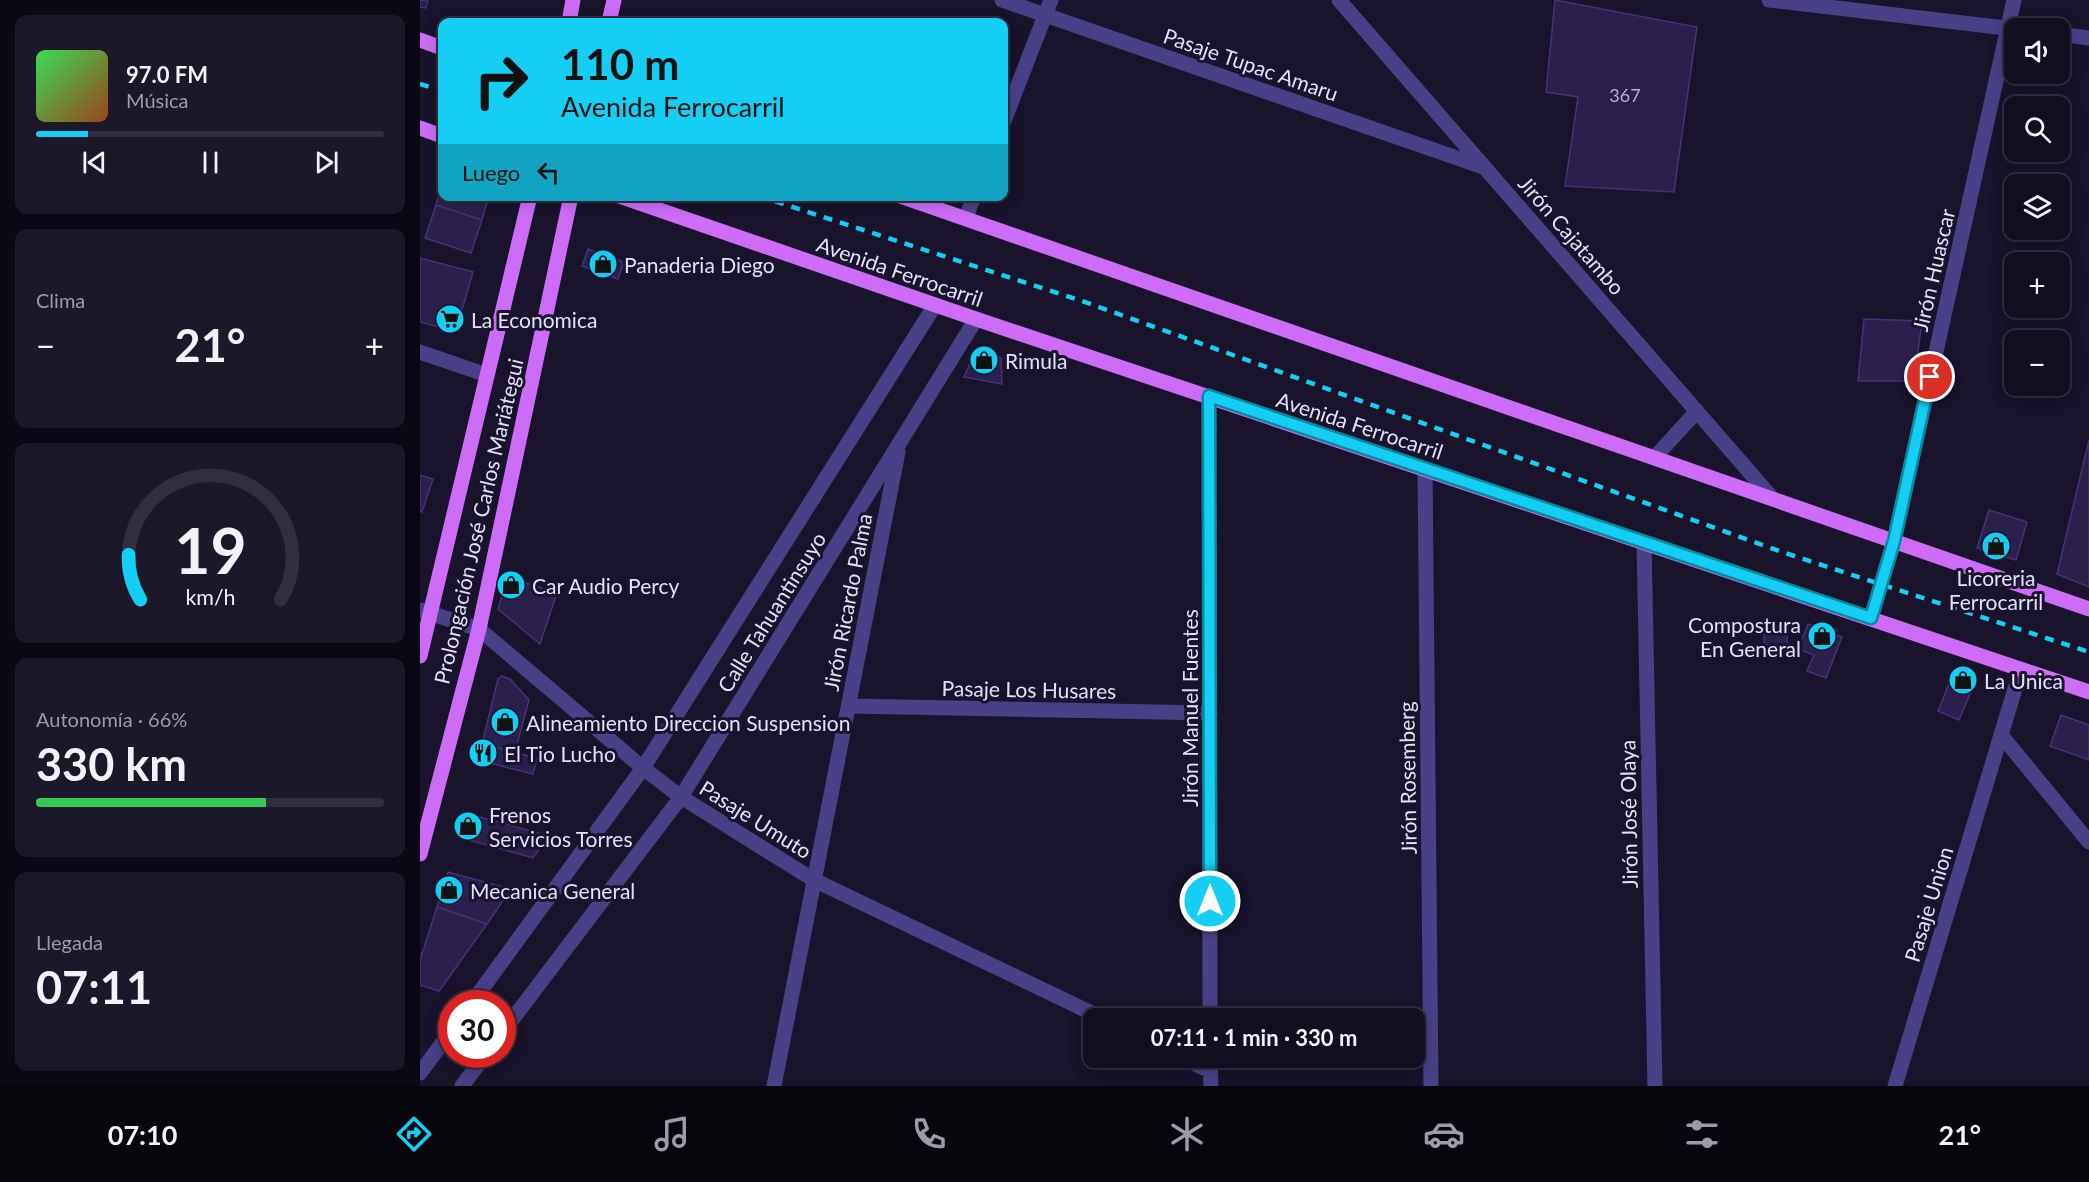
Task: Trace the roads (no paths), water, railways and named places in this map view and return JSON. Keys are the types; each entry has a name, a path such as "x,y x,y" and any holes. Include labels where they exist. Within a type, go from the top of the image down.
{"main road":[{"path":"569,18 573,0"},
{"path":"610,18 614,0"},
{"path":"420,40 438,47"},
{"path":"420,128 438,135"},
{"name":"Prolongación José Carlos Mariátegui","path":"420,656 425,612 487,375 529,201"},
{"name":"Prolongación José Carlos Mariátegui","path":"420,854 479,629 570,201"},
{"name":"Avenida Ferrocarril","path":"633,201 976,319 2089,692"},
{"path":"915,201 2089,609"}],"street":[{"name":"Pasaje Tupac Amaru","path":"1002,0 1486,168"},
{"path":"1008,111 1051,0"},
{"name":"Jirón Cajatambo","path":"1339,0 1773,499"},
{"path":"1769,0 1870,6 2004,27"},
{"name":"Jirón Huascar","path":"2013,18 2014,0"},
{"path":"2070,35 2089,38"},
{"name":"Jirón Huascar","path":"1871,618 1894,541 2004,63"},
{"path":"966,218 972,201"},
{"name":"Calle Tahuantinsuyo","path":"481,990 643,768 935,305"},
{"name":"Calle Tahuantinsuyo","path":"516,1015 681,797 976,319"},
{"path":"420,352 487,375"},
{"name":"Jirón Manuel Fuentes","path":"1209,396 1210,1008"},
{"path":"1655,458 1697,411"},
{"name":"Jirón Ricardo Palma","path":"774,1086 899,443"},
{"name":"Jirón Rosemberg","path":"1425,469 1431,1086"},
{"name":"Jirón José Olaya","path":"1644,542 1655,1086"},
{"name":"Pasaje Umuto","path":"425,612 479,629 643,768 681,797 814,880 1083,1009"},
{"path":"2021,669 2001,735 2089,842"},
{"name":"Pasaje Los Husares","path":"849,706 1210,713"},
{"name":"Pasaje Union","path":"1894,1086 2001,735"},
{"path":"420,1073 438,1049"},
{"path":"462,1086 476,1068"}],"railway":[{"path":"420,84 438,90"},
{"path":"774,201 1085,302 1782,552 2089,652"}],"place":[{"name":"Panaderia Diego","path":"603,264"},
{"name":"La Economica","path":"450,319"},
{"name":"Rimula","path":"984,360"},
{"name":"Licoreria Ferrocarril","path":"1996,546"},
{"name":"Car Audio Percy","path":"511,585"},
{"name":"Compostura En General","path":"1822,636"},
{"name":"La Unica","path":"1963,680"},
{"name":"Alineamiento Direccion Suspension","path":"505,722"},
{"name":"El Tio Lucho","path":"483,753"},
{"name":"Frenos Servicios Torres","path":"468,826"},
{"name":"Mecanica General","path":"449,890"}]}
